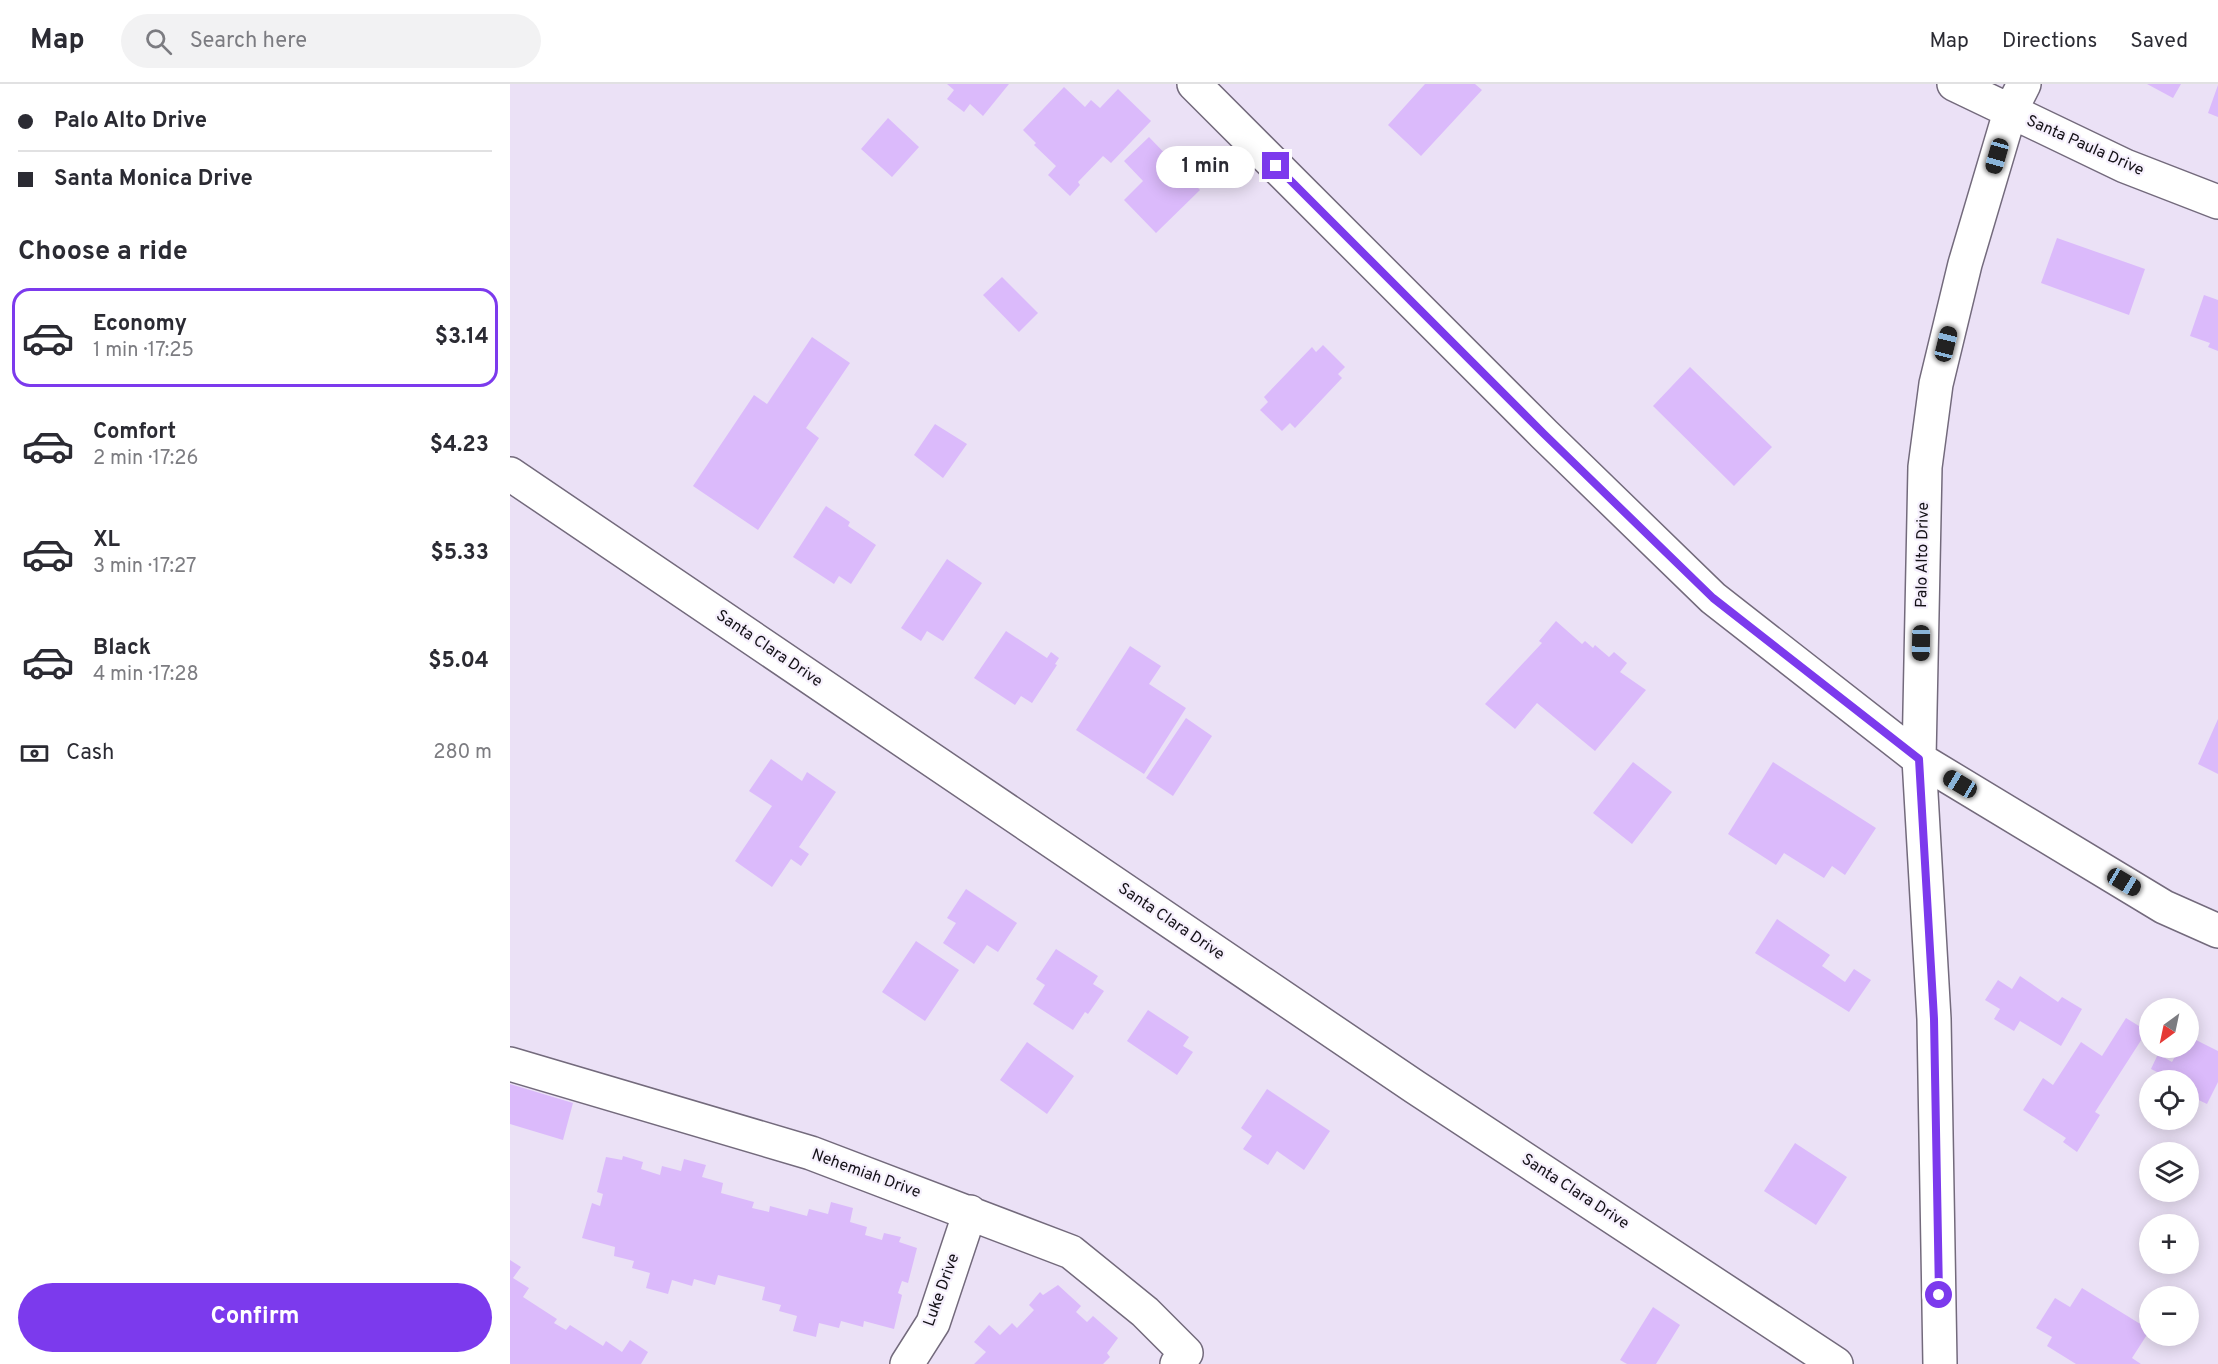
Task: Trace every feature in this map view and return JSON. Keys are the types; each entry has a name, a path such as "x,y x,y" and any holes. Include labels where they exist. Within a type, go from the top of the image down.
{"street":[{"path":"1194,84 1544,434 1713,598 1919,759 2164,907 2218,931"},
{"name":"Santa Paula Drive","path":"1954,84 2017,98 2125,166 2218,202"},
{"name":"Palo Alto Drive","path":"1940,1364 1934,1019 1919,759 1925,467 1936,384 1965,264 2017,98"},
{"name":"Santa Clara Drive","path":"510,474 1415,1087 1836,1364"},
{"name":"Nehemiah Drive","path":"510,1064 811,1153 1071,1251 1145,1312 1182,1359"},
{"name":"Luke Drive","path":"907,1364 933,1323 970,1212"}],"building":[{"path":"947,84 1009,84 983,116 970,104 964,112 947,99 954,90"},
{"path":"1425,84 1475,84 1482,90 1421,156 1388,125"},
{"path":"2147,84 2181,84 2173,98"},
{"path":"2218,85 2218,117 2208,113"},
{"path":"1064,87 1085,107 1091,100 1100,108 1118,89 1151,121 1111,163 1103,156 1078,182 1080,185 1070,196 1048,175 1056,166 1034,145 1036,143 1023,130"},
{"path":"888,118 919,147 892,177 861,149"},
{"path":"1149,137 1200,190 1156,233 1124,200 1143,181 1124,161"},
{"path":"2057,238 2145,269 2129,315 2041,283"},
{"path":"1002,277 1038,313 1019,332 983,295"},
{"path":"2204,295 2218,300 2218,351 2208,347 2210,343 2190,336"},
{"path":"812,337 850,363 806,428 819,438 758,530 693,486 754,395 767,404"},
{"path":"1323,345 1345,367 1338,374 1342,378 1295,428 1290,423 1282,431 1260,410 1268,402 1264,397 1312,347 1316,352"},
{"path":"1690,367 1772,447 1734,486 1653,406"},
{"path":"935,424 967,444 943,478 914,455"},
{"path":"826,506 850,522 848,526 876,545 851,584 839,576 834,584 793,557"},
{"path":"947,559 982,583 943,641 927,631 921,641 901,628"},
{"path":"1556,621 1582,644 1585,641 1593,648 1595,645 1609,657 1614,652 1627,663 1620,672 1646,690 1595,751 1537,703 1515,729 1485,704 1542,643 1539,641"},
{"path":"1006,631 1047,658 1051,652 1059,658 1055,664 1057,665 1032,703 1021,696 1015,705 974,678"},
{"path":"1130,646 1161,666 1149,684 1186,708 1144,774 1076,730"},
{"path":"1186,718 1212,736 1173,796 1146,778"},
{"path":"2218,719 2218,774 2198,764"},
{"path":"771,759 802,781 807,772 836,792 799,847 809,854 801,866 791,859 772,887 735,861 772,806 749,791"},
{"path":"1633,762 1672,792 1632,844 1593,813"},
{"path":"1773,762 1876,828 1845,875 1832,866 1824,878 1784,853 1776,865 1728,834"},
{"path":"966,889 1017,923 998,952 987,945 974,964 943,943 956,923 947,918"},
{"path":"1777,919 1830,955 1822,966 1845,982 1854,969 1871,980 1849,1012 1755,953"},
{"path":"916,941 959,970 925,1021 882,992"},
{"path":"1056,949 1098,976 1093,984 1104,991 1088,1014 1085,1012 1073,1030 1033,1004 1045,985 1036,979"},
{"path":"2020,976 2058,1002 2062,997 2082,1009 2061,1046 2020,1021 2014,1031 1994,1019 2000,1009 1985,1000 1998,980 2012,989"},
{"path":"1148,1010 1189,1037 1183,1046 1193,1052 1177,1075 1127,1041"},
{"path":"2126,1018 2139,1026 2139,1043 2095,1112 2100,1115 2077,1152 2063,1142 2066,1138 2023,1110 2043,1078 2053,1085 2081,1042 2102,1056"},
{"path":"1027,1042 1074,1076 1047,1114 1000,1080"},
{"path":"2199,1042 2218,1051 2218,1082 2207,1104 2199,1100 2199,1070 2151,1069 2156,1058 2165,1058 2172,1062 2174,1058 2199,1058"},
{"path":"510,1084 573,1103 563,1140 510,1124"},
{"path":"1267,1089 1330,1131 1304,1170 1277,1151 1268,1165 1243,1149 1252,1136 1241,1128"},
{"path":"1795,1143 1847,1177 1816,1225 1764,1191"},
{"path":"623,1156 643,1162 641,1169 660,1175 662,1166 681,1171 684,1159 706,1165 702,1177 723,1183 721,1193 754,1202 752,1208 769,1212 770,1206 807,1216 809,1209 828,1214 831,1202 853,1208 850,1222 867,1227 865,1235 882,1240 884,1233 901,1237 899,1242 917,1248 908,1283 902,1281 898,1293 902,1295 894,1329 864,1321 863,1327 841,1321 839,1328 819,1323 816,1337 793,1331 797,1316 779,1311 781,1305 762,1300 765,1287 718,1275 715,1285 694,1279 692,1286 672,1280 668,1294 646,1288 650,1273 632,1268 634,1261 614,1256 615,1247 582,1238 592,1203 600,1206 603,1194 597,1192 606,1157 622,1160"},
{"path":"510,1260 521,1267 513,1278 529,1288 523,1297 557,1319 554,1323 566,1330 570,1325 603,1346 606,1341 622,1352 630,1340 648,1352 641,1364 510,1364"},
{"path":"1058,1285 1081,1306 1076,1312 1087,1322 1093,1316 1118,1338 1107,1353 1110,1357 1103,1364 974,1364 986,1352 974,1342 989,1325 1000,1335 1012,1323 1017,1328 1034,1310 1029,1305 1040,1292 1043,1295"},
{"path":"2082,1288 2139,1323 2140,1346 2132,1358 2141,1364 2076,1364 2047,1346 2052,1337 2036,1328 2055,1298 2070,1307"},
{"path":"1653,1307 1680,1325 1656,1364 1627,1364 1620,1360"}],"route":[{"path":"1276,166 1544,434 1713,598 1919,759 1934,1019 1939,1295"}]}
